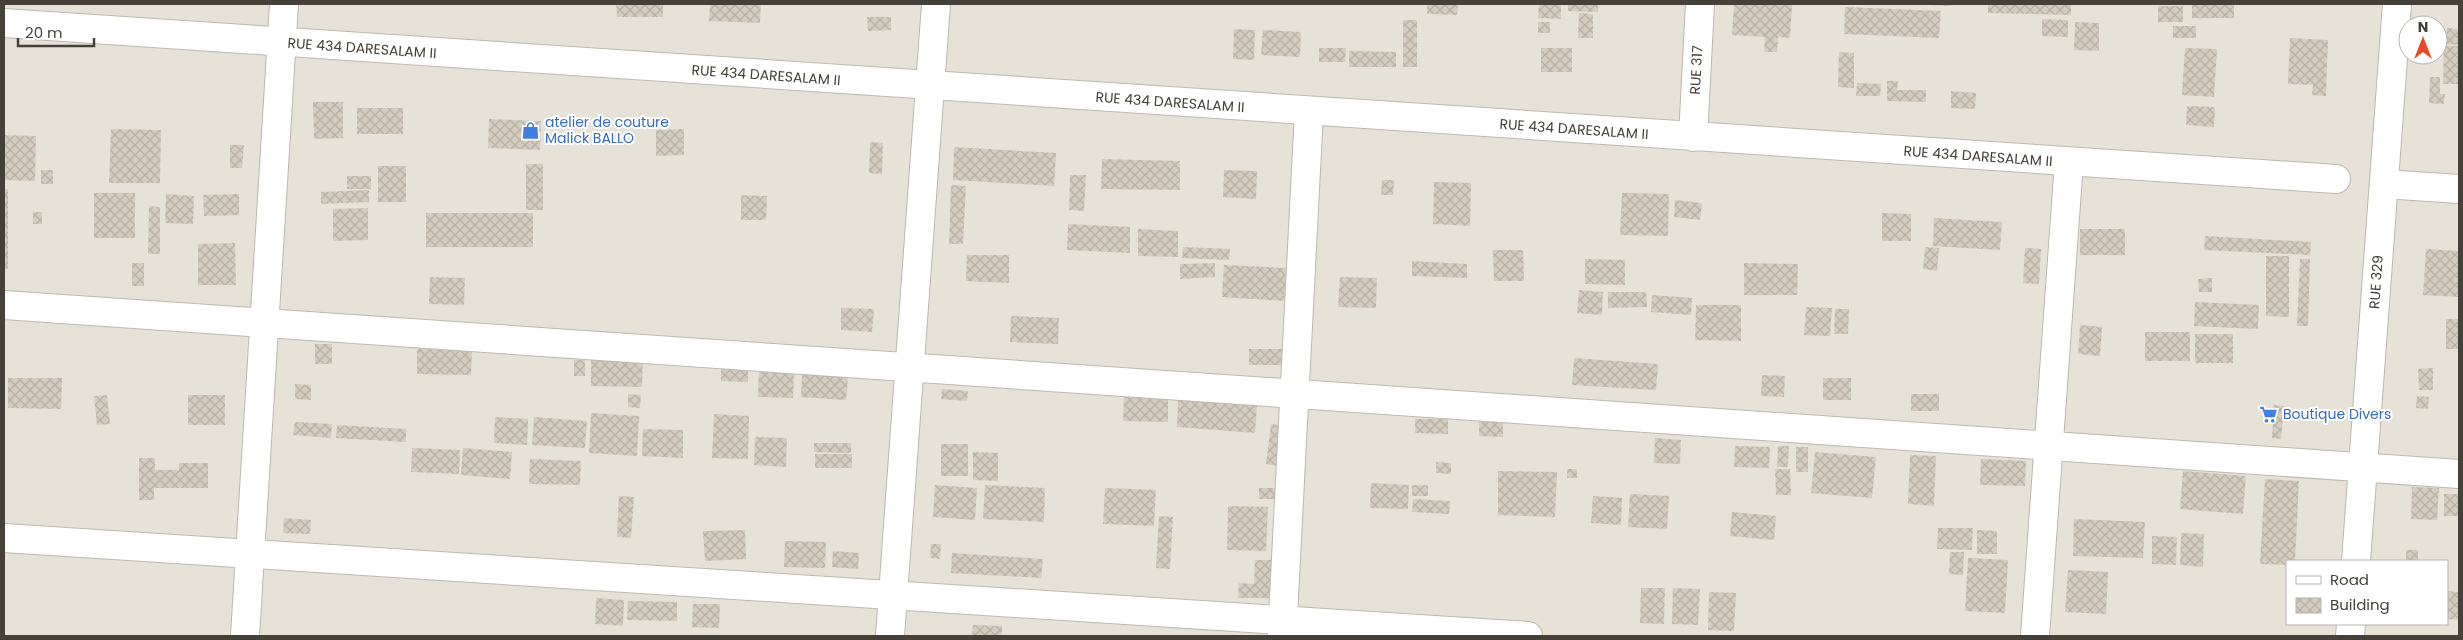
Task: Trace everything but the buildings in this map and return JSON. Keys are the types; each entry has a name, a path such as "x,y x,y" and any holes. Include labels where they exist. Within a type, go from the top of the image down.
{"street":[{"path":"245,636 284,4"},
{"path":"890,636 936,4"},
{"name":"RUE 317","path":"1693,137 1700,4"},
{"name":"RUE 329","path":"2356,560 2397,4"},
{"name":"RUE 434 DARESALAM II","path":"4,23 1310,112 2336,179"},
{"path":"1282,628 1310,112"},
{"path":"2035,636 2069,162"},
{"path":"2384,184 2459,189"},
{"path":"4,305 2459,474"},
{"path":"4,538 893,595 1282,628 1528,636"}],"shaded area":[{"path":"4,4 2459,4 2459,636 4,636"}],"place":[{"name":"atelier de couture Malick BALLO","path":"531,130"},
{"name":"Boutique Divers","path":"2269,414"}]}
